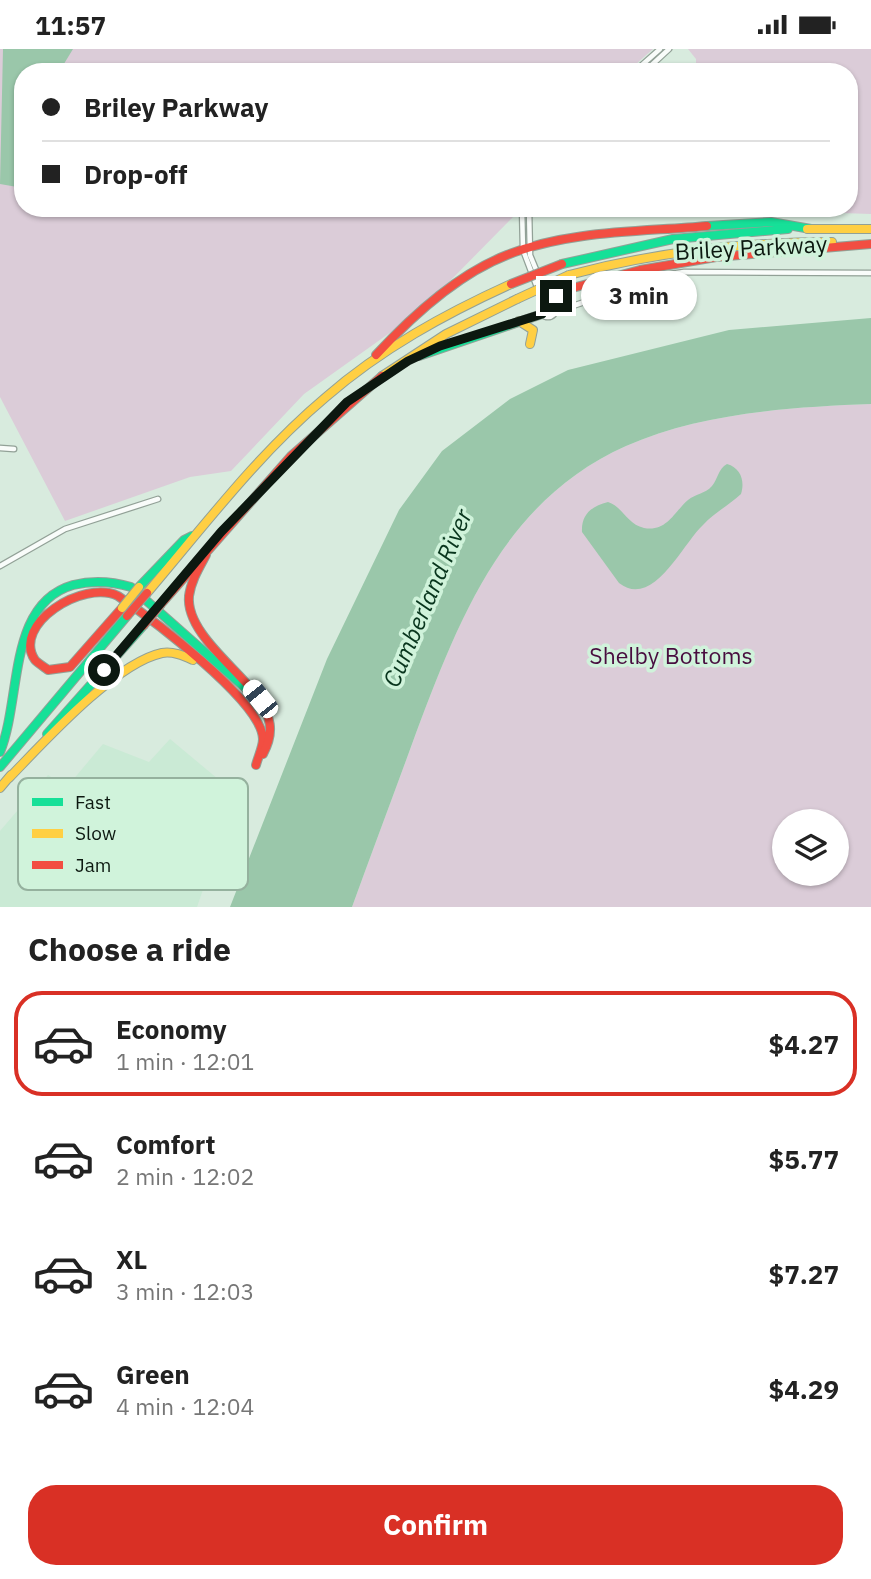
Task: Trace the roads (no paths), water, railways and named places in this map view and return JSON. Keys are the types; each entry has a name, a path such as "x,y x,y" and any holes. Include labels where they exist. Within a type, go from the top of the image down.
{"highway":[{"path":"370,361 389,341 481,268 526,249 564,239 744,223 771,222 811,229"},
{"name":"Briley Parkway","path":"0,767 143,590 303,416 370,361 429,326 511,284 611,249 738,230 871,229"},
{"path":"551,305 565,290 667,263 756,251 871,244"},
{"name":"Briley Parkway","path":"0,788 143,626 212,543 327,420 362,390 438,339 569,275 635,258 718,245 871,244"},
{"path":"362,390 408,361 440,346 542,314"},
{"path":"519,321 532,328 534,336 530,344"},
{"path":"125,612 70,667 58,671 48,670 31,656 28,638 43,616 67,597 94,589 125,597 248,704 259,721 263,738 256,765 270,743 272,723 260,699 207,636 189,603 193,580 212,543"},
{"path":"0,752 12,720 16,641 24,623 34,608 54,592 83,582 111,580 131,587 260,699"},
{"path":"9,778 80,710 155,655 172,652 210,672"},
{"path":"259,721 269,717"}],"street":[{"path":"644,63 660,49"},
{"path":"654,63 669,49"},
{"path":"522,217 520,229 526,249 551,305 550,317 542,314 551,305"},
{"path":"526,249 528,217"},
{"path":"551,305 571,307 664,275 684,272 871,273"},
{"path":"0,447 14,449"},
{"path":"2,565 65,529 158,499"}],"water":[{"path":"3,49 73,49 64,63 14,63 14,186 0,184"},
{"name":"Cumberland River","path":"871,318 871,404 778,410 684,426 626,446 584,469 548,497 518,530 492,566 450,646 352,907 230,907 237,890 248,890 248,861 327,659 399,510 442,451 510,399 568,370 729,330"},
{"path":"727,464 741,476 741,494 703,525 655,581 644,588 632,589 619,583 582,532 583,520 589,512 608,502 638,526 659,527 688,500 709,489"}],"park label":[{"name":"Shelby Bottoms","path":"671,655"}]}
